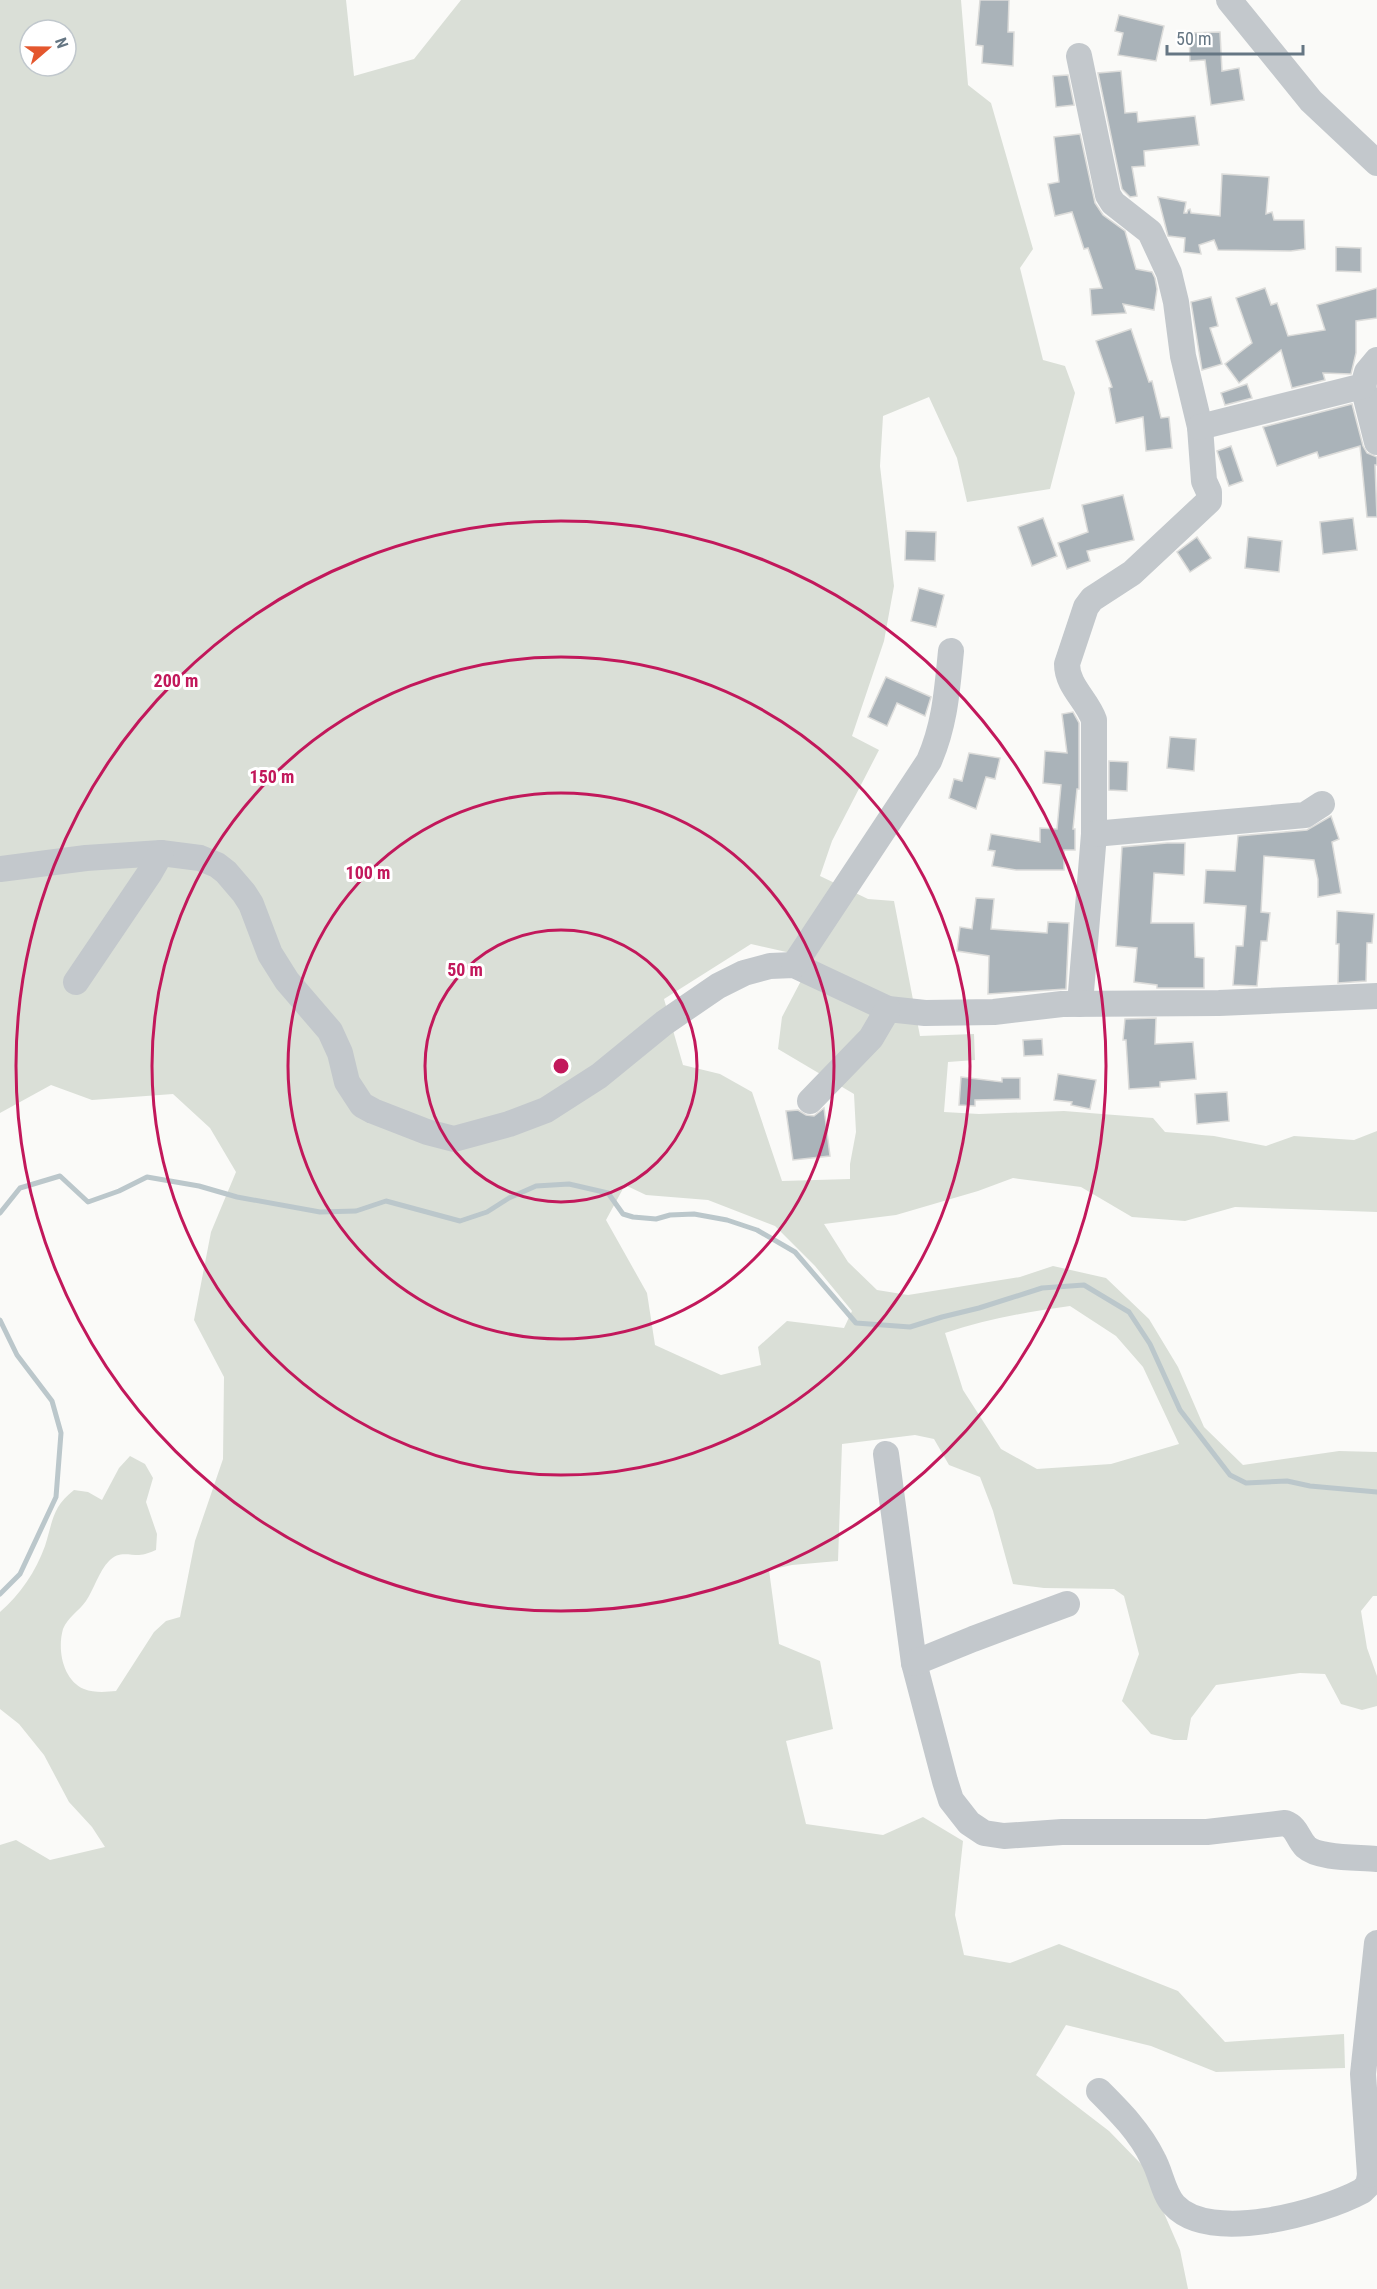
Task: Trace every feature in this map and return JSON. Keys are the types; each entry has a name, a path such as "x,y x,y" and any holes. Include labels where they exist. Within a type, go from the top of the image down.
{"street":[{"path":"1229,0 1311,101 1377,163"},
{"path":"1079,56 1108,195 1113,203 1150,232 1168,273 1176,302 1183,356 1200,427 1204,482 1209,492 1209,501 1132,573 1092,599 1086,607 1067,664 1070,680 1091,711 1094,720 1094,834 1080,1004"},
{"path":"1377,360 1367,372 1363,386 1377,442"},
{"path":"1200,427 1363,386"},
{"path":"794,965 929,761 940,736 946,711 951,651"},
{"path":"1094,834 1305,815 1322,804"},
{"path":"76,982 161,853"},
{"path":"0,869 86,858 161,853 200,858 217,865 226,872 251,904 270,954 287,981 330,1032 340,1053 347,1082 362,1105 373,1112 427,1132 454,1139 509,1124 546,1110 599,1076 664,1023 718,986 744,973 770,966 794,965 888,1010 925,1013 994,1012 1080,1004 1219,1003 1377,996"},
{"path":"810,1101 871,1038 888,1010"},
{"path":"886,1454 914,1663 951,1800 969,1823 984,1833 1004,1836 1062,1832 1207,1832 1285,1823 1293,1826 1303,1844 1314,1853 1377,1859"},
{"path":"914,1663 1067,1604"},
{"path":"1099,2091 1126,2117 1144,2142 1155,2161 1171,2203 1182,2213 1198,2220 1223,2224 1262,2221 1315,2210 1362,2191 1374,2174 1363,2074 1377,1943"}],"shaded area":[{"path":"0,0 346,0 354,76 414,59 461,0 961,0 968,85 991,103 1033,249 1020,268 1043,360 1065,366 1075,393 1050,489 967,502 957,458 929,397 883,416 880,466 894,586 884,641 852,736 879,750 832,841 820,876 868,899 894,901 920,1036 974,1034 975,1060 948,1062 944,1112 979,1114 1064,1111 1153,1118 1165,1132 1214,1136 1266,1146 1294,1136 1354,1140 1377,1131 1377,1212 1235,1207 1185,1221 1132,1217 1081,1187 1013,1178 978,1191 896,1215 824,1224 848,1262 877,1290 908,1295 1020,1277 1053,1266 1106,1278 1149,1319 1178,1367 1204,1427 1243,1465 1339,1451 1377,1452 1377,1596 1373,1596 1361,1611 1367,1648 1377,1676 1377,1706 1362,1710 1341,1704 1325,1674 1300,1673 1216,1685 1191,1718 1187,1740 1174,1740 1151,1734 1122,1701 1139,1654 1124,1596 1114,1589 1044,1588 1013,1584 993,1511 980,1477 949,1465 934,1439 915,1435 842,1444 838,1561 792,1565 769,1570 779,1644 820,1661 833,1729 786,1741 806,1824 883,1835 923,1817 963,1841 955,1915 964,1955 1010,1963 1059,1944 1178,1991 1225,2042 1344,2034 1345,2068 1216,2072 1151,2046 1066,2025 1036,2075 1109,2131 1144,2167 1180,2250 1188,2289 0,2289 0,1845 16,1840 50,1860 105,1847 92,1827 69,1802 44,1755 19,1724 0,1709 0,1612 21,1590 32,1573 45,1546 54,1515 61,1502 74,1490 88,1492 102,1500 119,1468 130,1456 145,1464 153,1478 146,1502 157,1534 156,1550 141,1555 120,1555 112,1558 105,1565 86,1601 63,1629 61,1655 63,1664 71,1679 84,1689 96,1692 116,1691 154,1632 166,1621 180,1617 195,1541 223,1459 224,1377 194,1320 211,1232 236,1172 210,1128 173,1094 92,1100 51,1085 0,1113","holes":["751,944 813,958 782,1017 778,1049 854,1094 856,1132 850,1164 850,1179 782,1181 752,1092 720,1074 683,1065 664,999","625,1185 646,1195 708,1200 775,1226 815,1266 852,1311 844,1328 787,1321 758,1347 761,1365 721,1375 655,1345 647,1293 606,1220","1070,1306 1116,1336 1143,1367 1179,1444 1111,1464 1037,1469 1001,1449 963,1390 945,1333 1022,1313"]}],"building":[{"path":"980,0 1009,0 1008,32 1014,32 1013,66 982,63 983,46 976,45"},
{"path":"1119,15 1164,26 1156,61 1118,55 1123,33 1115,31"},
{"path":"1220,32 1222,71 1239,68 1244,100 1211,105 1205,60 1190,61 1189,33"},
{"path":"1121,71 1125,113 1137,112 1138,122 1195,116 1199,145 1144,151 1145,166 1132,167 1137,196 1130,197 1122,189 1098,73"},
{"path":"1068,75 1074,105 1056,107 1053,76"},
{"path":"1080,134 1095,203 1103,215 1125,231 1136,269 1152,272 1155,278 1157,289 1154,310 1123,304 1126,313 1092,315 1090,289 1102,288 1088,248 1084,249 1072,212 1055,216 1048,184 1059,182 1054,137"},
{"path":"1222,174 1269,177 1266,214 1272,212 1274,220 1304,220 1305,249 1291,251 1218,250 1214,240 1199,245 1201,254 1184,252 1185,238 1168,236 1158,197 1186,202 1184,213 1190,209 1191,213 1220,216"},
{"path":"1336,247 1361,248 1361,272 1336,271"},
{"path":"1265,288 1271,305 1277,303 1288,336 1325,330 1317,305 1377,288 1377,318 1356,321 1356,353 1351,374 1323,373 1325,380 1292,388 1281,350 1239,383 1225,364 1252,343 1236,298"},
{"path":"1211,297 1218,326 1210,328 1222,364 1202,370 1191,302"},
{"path":"1131,329 1149,382 1152,381 1161,418 1169,417 1172,448 1146,451 1143,417 1116,423 1109,388 1112,387 1096,341"},
{"path":"1247,384 1252,398 1225,405 1221,393"},
{"path":"1352,404 1363,446 1367,453 1377,457 1377,465 1375,465 1377,517 1367,517 1360,446 1319,458 1317,452 1277,466 1263,427"},
{"path":"1231,446 1243,481 1229,486 1217,451"},
{"path":"1123,495 1134,540 1087,551 1090,561 1067,569 1058,543 1088,532 1082,505"},
{"path":"1043,518 1057,556 1032,566 1018,527"},
{"path":"1353,518 1357,550 1323,554 1320,522"},
{"path":"906,531 936,532 935,561 905,560"},
{"path":"1197,537 1211,558 1190,572 1177,552"},
{"path":"1248,537 1282,541 1279,572 1245,568"},
{"path":"919,588 944,595 936,627 911,621"},
{"path":"886,677 931,697 925,716 897,703 887,726 868,717"},
{"path":"1073,712 1079,723 1079,789 1077,789 1073,829 1075,829 1075,850 1064,850 1064,870 1016,870 992,866 995,851 988,850 991,834 1040,842 1040,828 1057,829 1061,785 1043,783 1045,751 1067,753 1062,714"},
{"path":"1170,737 1196,739 1194,771 1167,768"},
{"path":"969,753 1000,758 995,779 986,777 976,809 949,798 954,779 962,781"},
{"path":"1109,761 1128,762 1127,791 1109,790"},
{"path":"1331,816 1339,839 1332,842 1341,893 1318,897 1318,879 1314,860 1264,856 1261,912 1270,913 1267,941 1261,941 1257,986 1233,985 1236,946 1243,946 1246,906 1204,903 1206,870 1235,871 1238,836 1307,830"},
{"path":"1185,843 1184,875 1154,873 1151,923 1194,923 1195,957 1204,958 1204,988 1157,988 1157,985 1134,982 1137,948 1116,946 1122,847"},
{"path":"976,898 994,899 991,929 1047,933 1048,922 1069,923 1066,989 988,994 989,956 957,951 960,927 972,929"},
{"path":"1337,911 1374,914 1372,943 1367,943 1366,981 1338,983"},
{"path":"1156,1018 1155,1044 1193,1042 1196,1079 1160,1082 1160,1087 1129,1089 1126,1040 1123,1040 1125,1019"},
{"path":"1042,1039 1043,1055 1024,1056 1023,1040"},
{"path":"1058,1074 1096,1080 1090,1109 1071,1105 1072,1102 1054,1100"},
{"path":"961,1077 1002,1082 1002,1078 1020,1078 1020,1099 975,1100 975,1106 959,1105"},
{"path":"1227,1092 1229,1121 1197,1124 1195,1094"},
{"path":"824,1108 830,1156 793,1160 786,1111 798,1110 806,1115 814,1116"}],"waterway":[{"path":"0,1213 20,1188 60,1176 88,1202 119,1191 147,1177 320,1212 356,1211 386,1201 460,1221 487,1212 509,1198 536,1186 569,1184 608,1193 623,1214 633,1217 656,1219 670,1215 694,1214 727,1220 757,1230 795,1252 856,1323 910,1327 1042,1288 1084,1285 1129,1312 1150,1344 1180,1410 1230,1475 1246,1483 1287,1481 1310,1486 1377,1492"},
{"path":"0,1320 17,1355 52,1401 61,1433 56,1497 20,1574 0,1594"}]}
